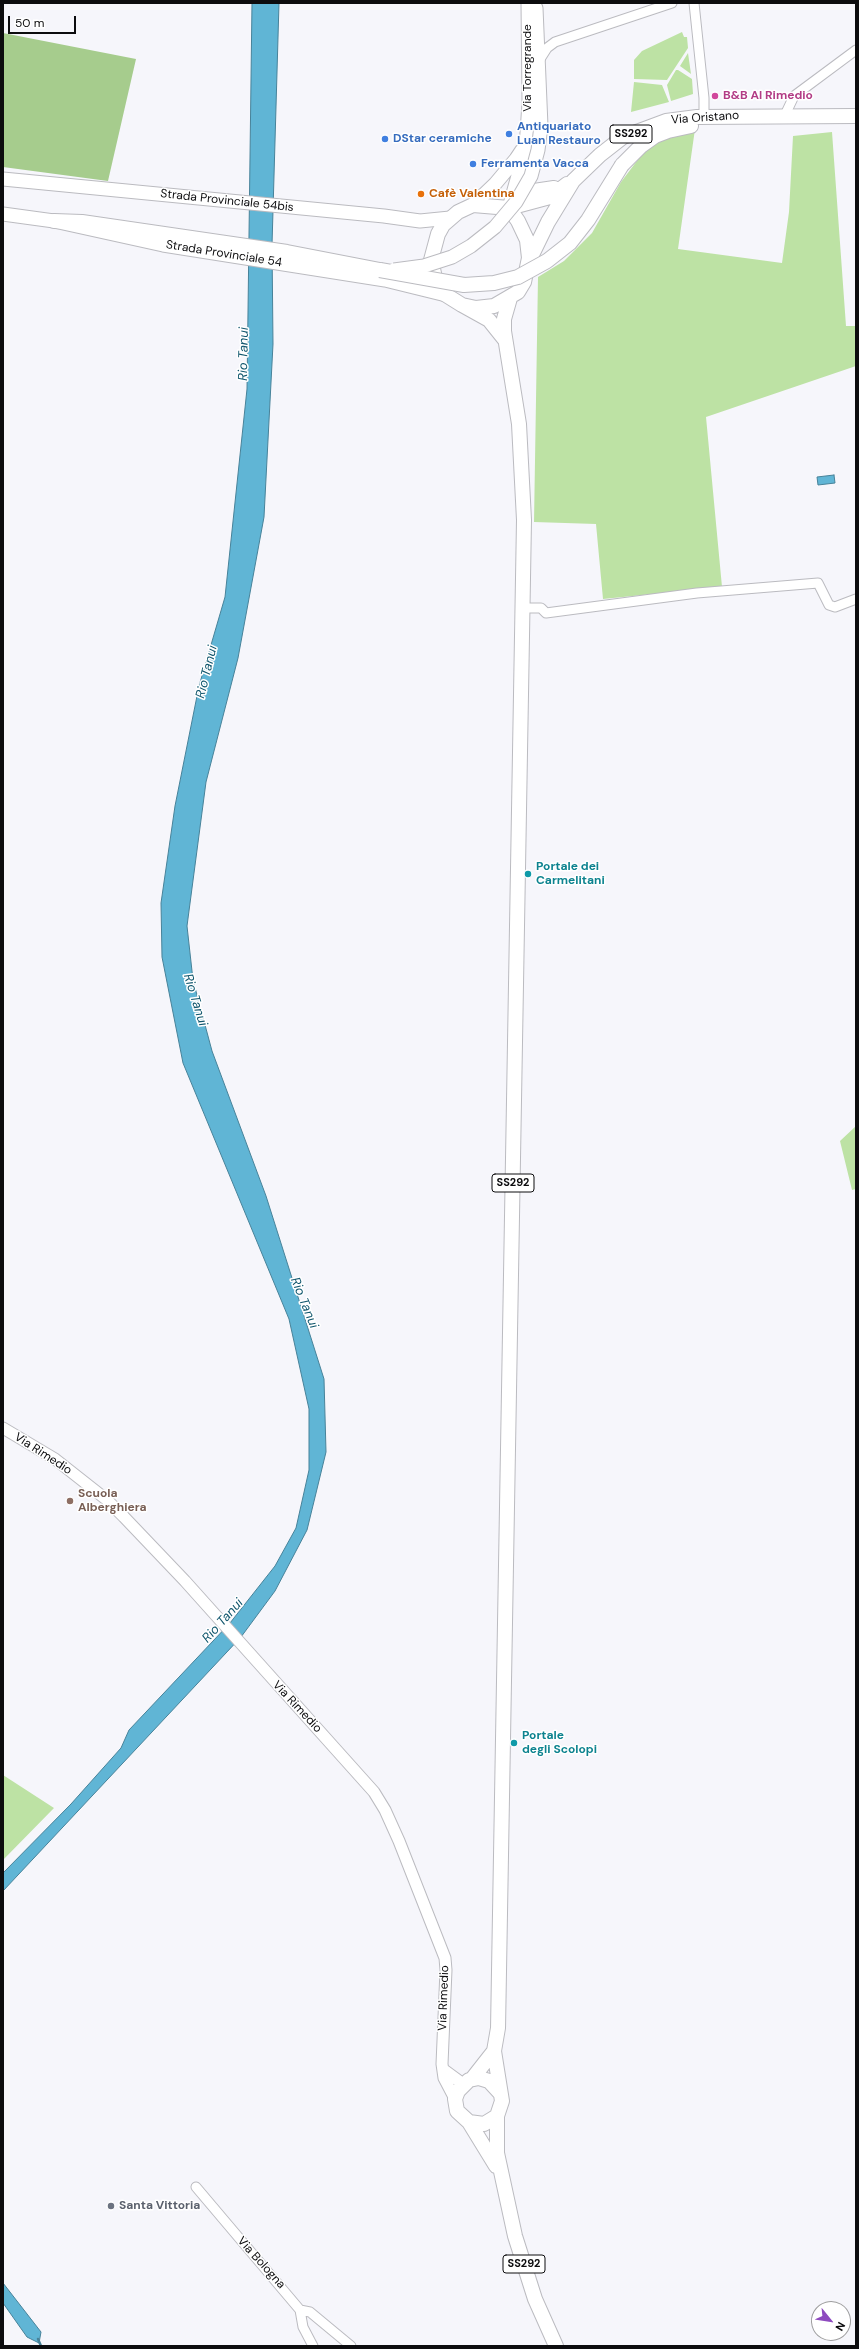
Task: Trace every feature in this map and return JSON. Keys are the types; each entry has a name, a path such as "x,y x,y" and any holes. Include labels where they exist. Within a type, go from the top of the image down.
{"main road":[{"name":"Via Torregrande","path":"509,208 526,147 528,3"},
{"path":"380,270 409,269 452,257 471,246 495,227 516,202 528,181 537,155 541,126 540,59 536,3"},
{"name":"Via Oristano","path":"509,208 550,197 623,137 666,121 704,116 856,116"},
{"path":"3,214 54,221 82,222 210,247 287,252 464,285 494,283 518,277 547,261 570,243 588,220 622,165 641,146 655,136 675,129 705,124 723,116"},
{"name":"Via Torregrande","path":"473,205 483,197 516,159 527,133"},
{"path":"518,173 524,185 534,191 548,190 568,183"},
{"name":"Strada Provinciale 54bis","path":"3,179 420,221 450,218"},
{"name":"Via Oristano","path":"528,263 568,183"},
{"name":"SS292","path":"462,305 486,308 510,298 518,292 524,282 528,263 527,240 518,221 509,208 473,205 450,218 438,234 431,260 435,278 446,295 462,305 489,320 505,340"},
{"name":"Strada Provinciale 54","path":"210,247 285,263 398,283 446,295"},
{"name":"SS292","path":"510,298 504,319 505,340 519,424 524,520 498,2028 494,2051 502,2105 497,2116 497,2153 505,2184 515,2236 553,2344"},
{"name":"SS292","path":"494,2051 467,2082 455,2099 457,2111 469,2122 489,2154 505,2184"},
{"path":"467,2082 489,2080 501,2094"},
{"path":"469,2122 484,2124 497,2116"}],"street":[{"path":"540,59 547,48 555,42 672,3"},
{"path":"693,3 704,98 704,116"},
{"path":"785,115 794,96 856,50"},
{"path":"523,608 541,608 546,612 697,593 818,583 829,605 835,607 856,599"},
{"name":"Via Rimedio","path":"3,1428 55,1459 107,1500 155,1548 246,1652 358,1773 385,1810 445,1958 446,1970 442,2045 444,2078 455,2099"},
{"path":"444,2070 467,2082"},
{"name":"Via Bologna","path":"196,2187 300,2310 303,2327 314,2346"},
{"path":"300,2310 310,2312 351,2346"}],"green space":[{"path":"682,32 684,37 687,37 688,48 667,80 634,79 634,60 642,51"},
{"path":"3,33 136,59 108,181 3,167"},
{"path":"688,53 691,74 680,66"},
{"path":"676,70 692,79 693,94 671,101 667,85"},
{"path":"634,82 662,85 669,102 631,112"},
{"path":"695,129 678,249 782,263 789,212 793,136 832,132 846,326 856,326 856,366 706,417 722,587 603,599 596,524 534,522 538,277 564,261 592,233 621,182 649,145 661,139"},
{"path":"856,1126 856,1189 852,1190 840,1141"},
{"path":"3,1775 54,1808 3,1860"}],"water":[{"name":"Rio Tanui","path":"252,3 279,3 272,245 273,344 264,517 238,658 206,782 187,926 193,980 212,1051 266,1196 324,1379 326,1452 307,1530 275,1591 241,1637 3,1891 3,1873 71,1804 121,1748 129,1730 230,1623 275,1566 296,1528 309,1470 309,1409 289,1319 183,1063 162,957 161,903 175,806 199,686 225,597 247,389"},
{"path":"834,475 835,483 818,485 817,477"},
{"path":"3,2283 41,2332 39,2343 27,2337 3,2303"}],"waterway":[{"path":"38,2339 41,2346"}],"place":[{"name":"B&B Al Rimedio","path":"715,96"},
{"name":"Antiquariato Luan Restauro","path":"509,134"},
{"name":"DStar ceramiche","path":"385,139"},
{"name":"Ferramenta Vacca","path":"473,164"},
{"name":"Cafè Valentina","path":"421,194"},
{"name":"Portale dei Carmelitani","path":"528,874"},
{"name":"Scuola Alberghiera","path":"70,1501"},
{"name":"Portale degli Scolopi","path":"514,1743"},
{"name":"Santa Vittoria","path":"111,2206"}]}
